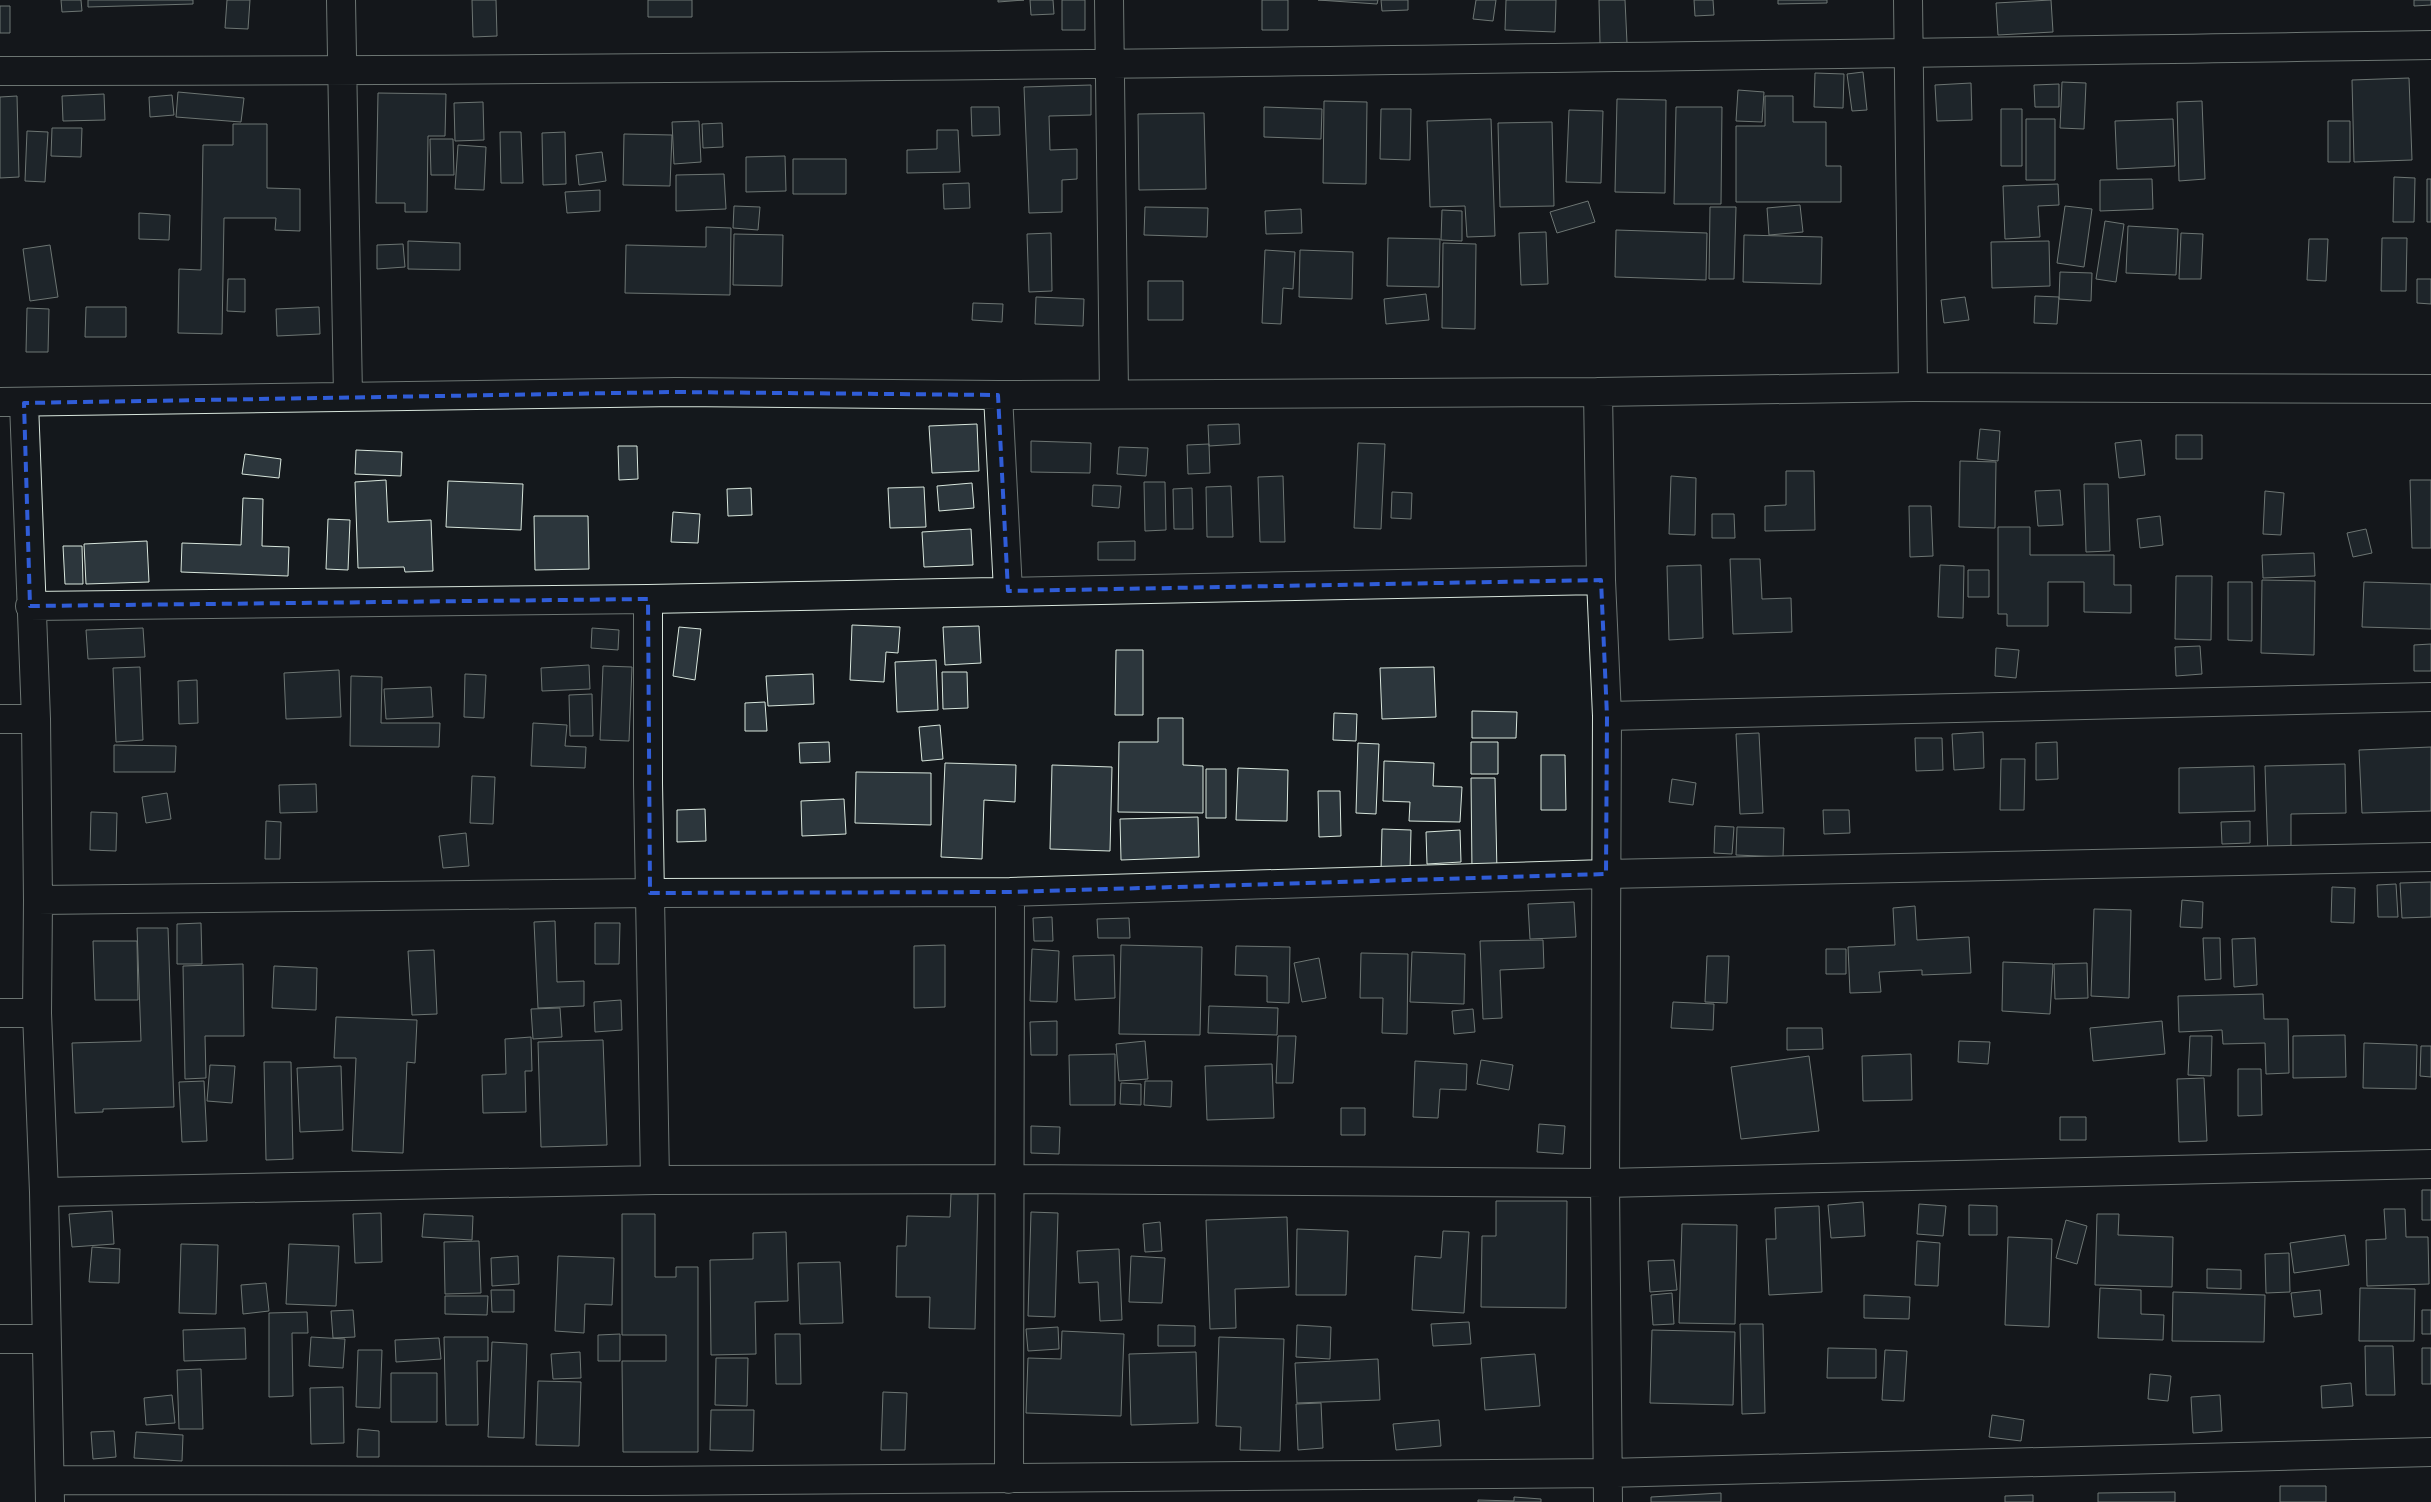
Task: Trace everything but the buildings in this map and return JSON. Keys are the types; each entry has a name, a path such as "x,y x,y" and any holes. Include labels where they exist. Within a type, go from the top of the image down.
{"street":[{"path":"341,0 348,397"},
{"path":"1109,0 1114,393"},
{"path":"1908,0 1913,387"},
{"path":"0,71 342,71 1110,64 2431,46"},
{"path":"2431,389 1913,387 1598,392 998,395 676,392 12,402 30,606 36,719 37,1013 44,1192 50,1491 645,1491 1009,1479 1607,1473 2431,1452"},
{"path":"1598,392 1601,580 1607,716 1605,1183 1608,1502"},
{"path":"998,395 1008,591"},
{"path":"30,606 648,599 1601,580"},
{"path":"648,599 650,893 655,1180"},
{"path":"1607,716 2431,697"},
{"path":"0,719 36,719"},
{"path":"38,900 650,893 1010,892 1606,874 2431,857"},
{"path":"1009,1479 1010,892"},
{"path":"0,1013 37,1013"},
{"path":"44,1192 655,1180 1011,1179 1605,1183 2431,1164"},
{"path":"0,1339 46,1338"}],"highlighted area":[{"path":"676,392 998,395 1008,591 1601,580 1607,716 1606,874 1010,892 650,893 648,599 30,606 24,403"}]}
